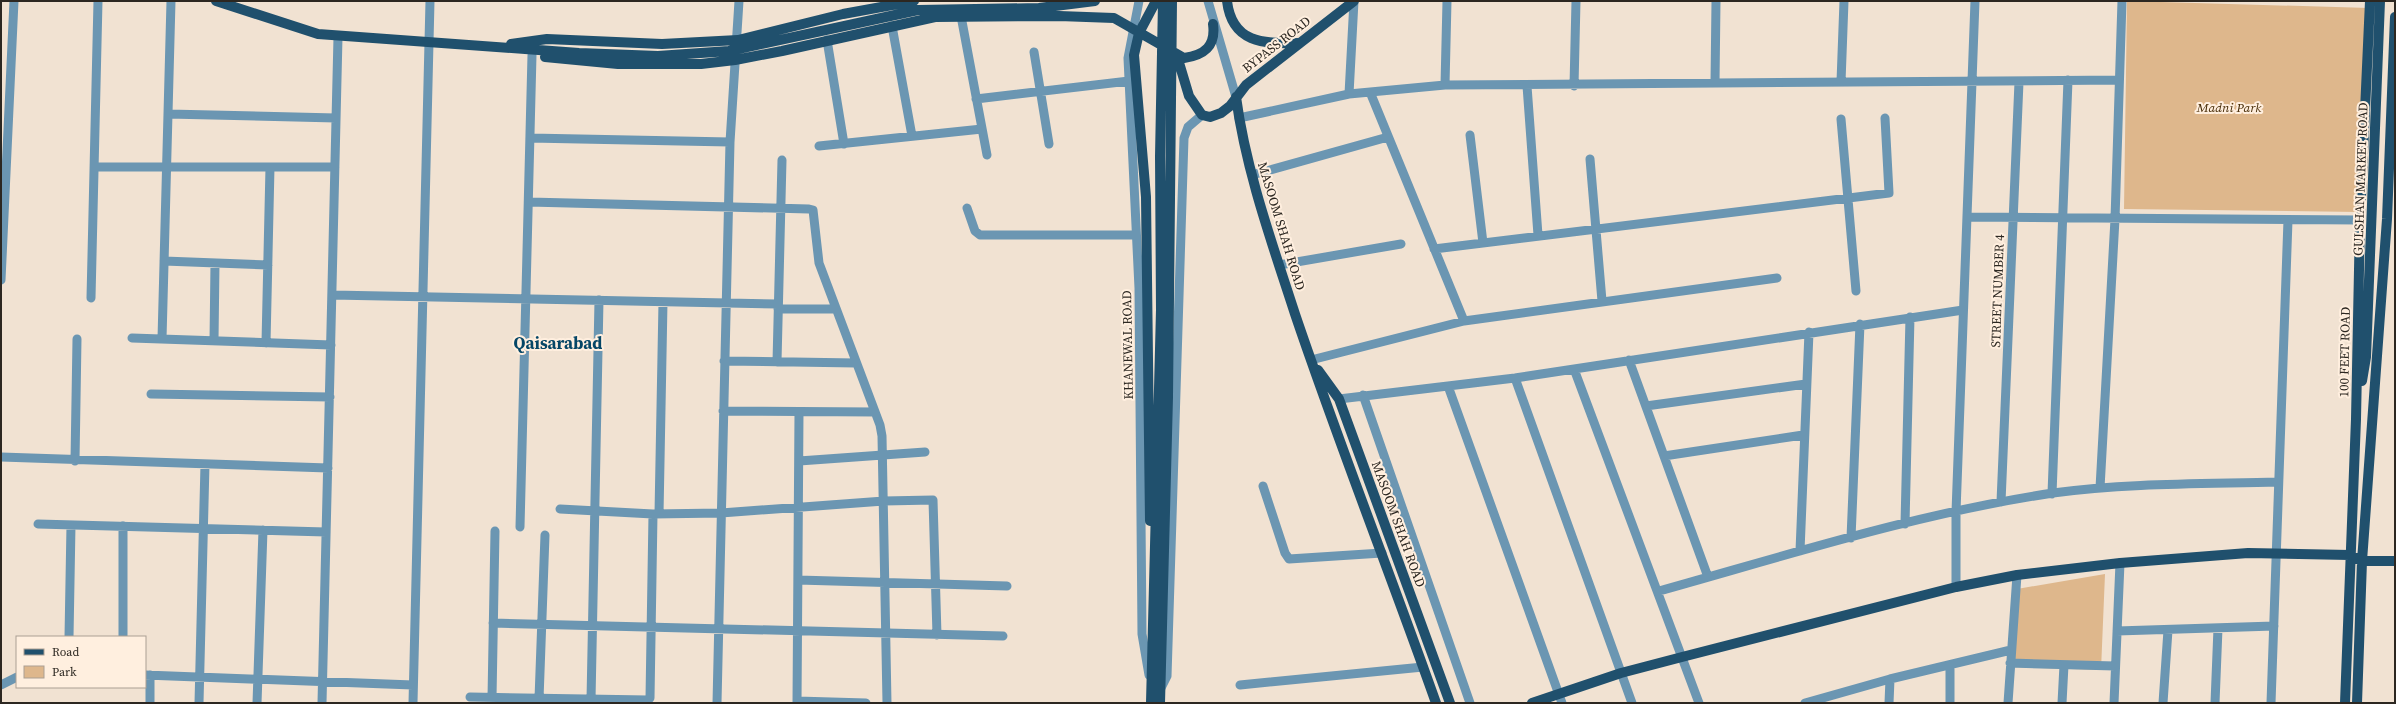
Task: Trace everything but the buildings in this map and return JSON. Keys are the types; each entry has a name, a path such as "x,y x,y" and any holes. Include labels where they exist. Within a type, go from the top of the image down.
{"main road":[{"path":"216,1 305,31 338,37 503,46 579,53 658,56 729,51 918,10 1039,8 1095,1"},
{"path":"503,46 523,41 547,39 662,44 738,40 843,14 914,1"},
{"path":"1152,645 1146,197 1134,55 1139,33 1156,1"},
{"name":"KHANEWAL ROAD","path":"1160,703 1156,690 1152,645 1160,389 1160,156 1163,1"},
{"name":"KHANEWAL ROAD","path":"1151,703 1156,690 1167,422 1172,1"},
{"path":"1227,1 1229,14 1235,27 1244,34 1260,42 1298,43"},
{"name":"BYPASS ROAD","path":"1202,115 1210,117 1221,113 1246,85 1298,43 1354,1"},
{"name":"100 FEET ROAD","path":"2345,703 2356,419 2360,220 2370,1"},
{"name":"GULSHAN MARKET ROAD","path":"2371,422 2366,357 2380,1"},
{"path":"503,46 532,55 574,60 665,65 735,60 935,17 1096,16 1114,18 1133,28 1177,56 1184,58 1192,57 1206,51 1215,34 1213,24"},
{"path":"2357,703 2362,561 2387,219 2395,17"},
{"path":"1177,56 1189,96 1202,115"},
{"name":"MASOOM SHAH ROAD","path":"1236,97 1239,118 1252,176 1279,266 1311,360 1436,703"},
{"name":"GULSHAN MARKET ROAD","path":"2356,419 2366,357"},
{"name":"MASOOM SHAH ROAD","path":"1311,360 1339,399 1450,703"},
{"path":"1532,703 1560,699 1621,673 1956,587 2017,575 2120,563 2274,553 2350,555 2362,561 2395,561"}],"street":[{"path":"1,280 14,1"},
{"path":"91,298 98,1"},
{"path":"162,339 171,1"},
{"path":"413,703 430,1"},
{"path":"717,703 730,142 735,60 738,40 739,1"},
{"name":"KHANEWAL ROAD","path":"1139,1 1128,58 1136,235 1140,380 1142,634 1156,690"},
{"path":"1208,1 1213,24 1236,97"},
{"path":"1349,94 1354,1"},
{"path":"1444,86 1447,1"},
{"path":"1574,86 1576,1"},
{"path":"1715,83 1716,1"},
{"path":"1840,82 1844,1"},
{"path":"1956,587 1956,512 1963,310 1969,216 1971,80 1975,1"},
{"path":"2100,488 2115,219 2122,1"},
{"path":"961,16 986,155"},
{"path":"892,26 912,136"},
{"path":"322,703 338,37"},
{"path":"827,40 844,144"},
{"path":"1034,52 1049,144"},
{"path":"520,527 532,55"},
{"path":"1239,118 1349,94 1444,86 1574,86 1971,80 2019,82 2120,80"},
{"path":"2052,494 2064,218 2068,80"},
{"path":"976,98 1040,93 1129,82"},
{"name":"STREET NUMBER 4","path":"2001,502 2019,82"},
{"path":"1527,86 1538,235"},
{"path":"1370,92 1464,321"},
{"path":"168,114 336,118"},
{"path":"1156,690 1167,676 1184,138 1188,127 1202,115"},
{"path":"1434,249 1538,235 1890,193 1885,118"},
{"path":"1841,119 1856,291"},
{"path":"819,146 982,128"},
{"path":"1470,135 1483,243"},
{"path":"1252,176 1388,137"},
{"path":"530,138 730,142"},
{"path":"777,362 782,160"},
{"path":"1590,160 1602,300"},
{"path":"94,167 335,167"},
{"path":"266,342 270,167"},
{"path":"529,202 813,210 819,263 875,412 882,436 887,703"},
{"path":"967,208 975,231 980,235 1136,235"},
{"path":"1969,216 2013,218 2360,220"},
{"path":"2271,703 2274,626 2274,553 2288,220"},
{"path":"1279,266 1401,244"},
{"path":"164,261 268,265"},
{"path":"214,341 215,263"},
{"path":"1311,360 1464,321 1602,300 1777,278"},
{"path":"332,295 726,303 836,309"},
{"path":"592,700 599,300"},
{"path":"470,697 592,700 644,700 650,698 651,628 663,302"},
{"path":"1339,399 1515,378 1860,324 1963,310"},
{"path":"1905,524 1910,317"},
{"path":"1851,538 1860,324"},
{"path":"1800,551 1803,435 1809,332"},
{"path":"132,338 331,345"},
{"path":"75,461 77,339"},
{"path":"1629,360 1708,577"},
{"path":"724,361 856,363"},
{"path":"1574,369 1659,591 1699,703"},
{"path":"1515,378 1632,703"},
{"path":"1646,406 1806,384"},
{"path":"1448,386 1560,699"},
{"path":"151,394 330,397"},
{"path":"1363,395 1470,703"},
{"path":"723,411 875,412"},
{"path":"799,412 797,702 866,703"},
{"path":"1664,456 1803,435"},
{"path":"799,461 925,452"},
{"path":"1,456 75,461 328,468"},
{"path":"199,703 205,464"},
{"path":"1659,591 1800,551 1905,524 2001,502 2100,488 2277,482"},
{"path":"1263,486 1285,553 1289,559 1382,553"},
{"path":"560,509 656,514 721,513 884,501 933,500 937,635"},
{"path":"38,524 326,532"},
{"path":"69,636 71,525"},
{"path":"123,526 123,636"},
{"path":"258,703 263,530"},
{"path":"492,698 495,531"},
{"path":"538,699 545,535"},
{"path":"2114,703 2120,563"},
{"path":"2008,703 2017,575"},
{"path":"798,580 1007,586"},
{"path":"494,623 718,630 1003,636"},
{"path":"2116,631 2274,626"},
{"path":"2215,703 2218,628"},
{"path":"2163,703 2168,630"},
{"path":"1805,703 1819,701 1890,679 2012,650"},
{"path":"2010,663 2115,666"},
{"path":"1950,665 1950,703"},
{"path":"2062,703 2064,665"},
{"path":"1240,685 1423,667"},
{"path":"150,703 148,675 413,685"},
{"path":"1,685 16,678"},
{"path":"1889,703 1890,679"}],"green space":[{"name":"Madni Park","path":"2127,1 2369,8 2359,212 2124,209"},
{"path":"2105,574 2101,670 2010,667 2017,589"}],"district":[{"name":"Qaisarabad","path":"558,343"}]}
